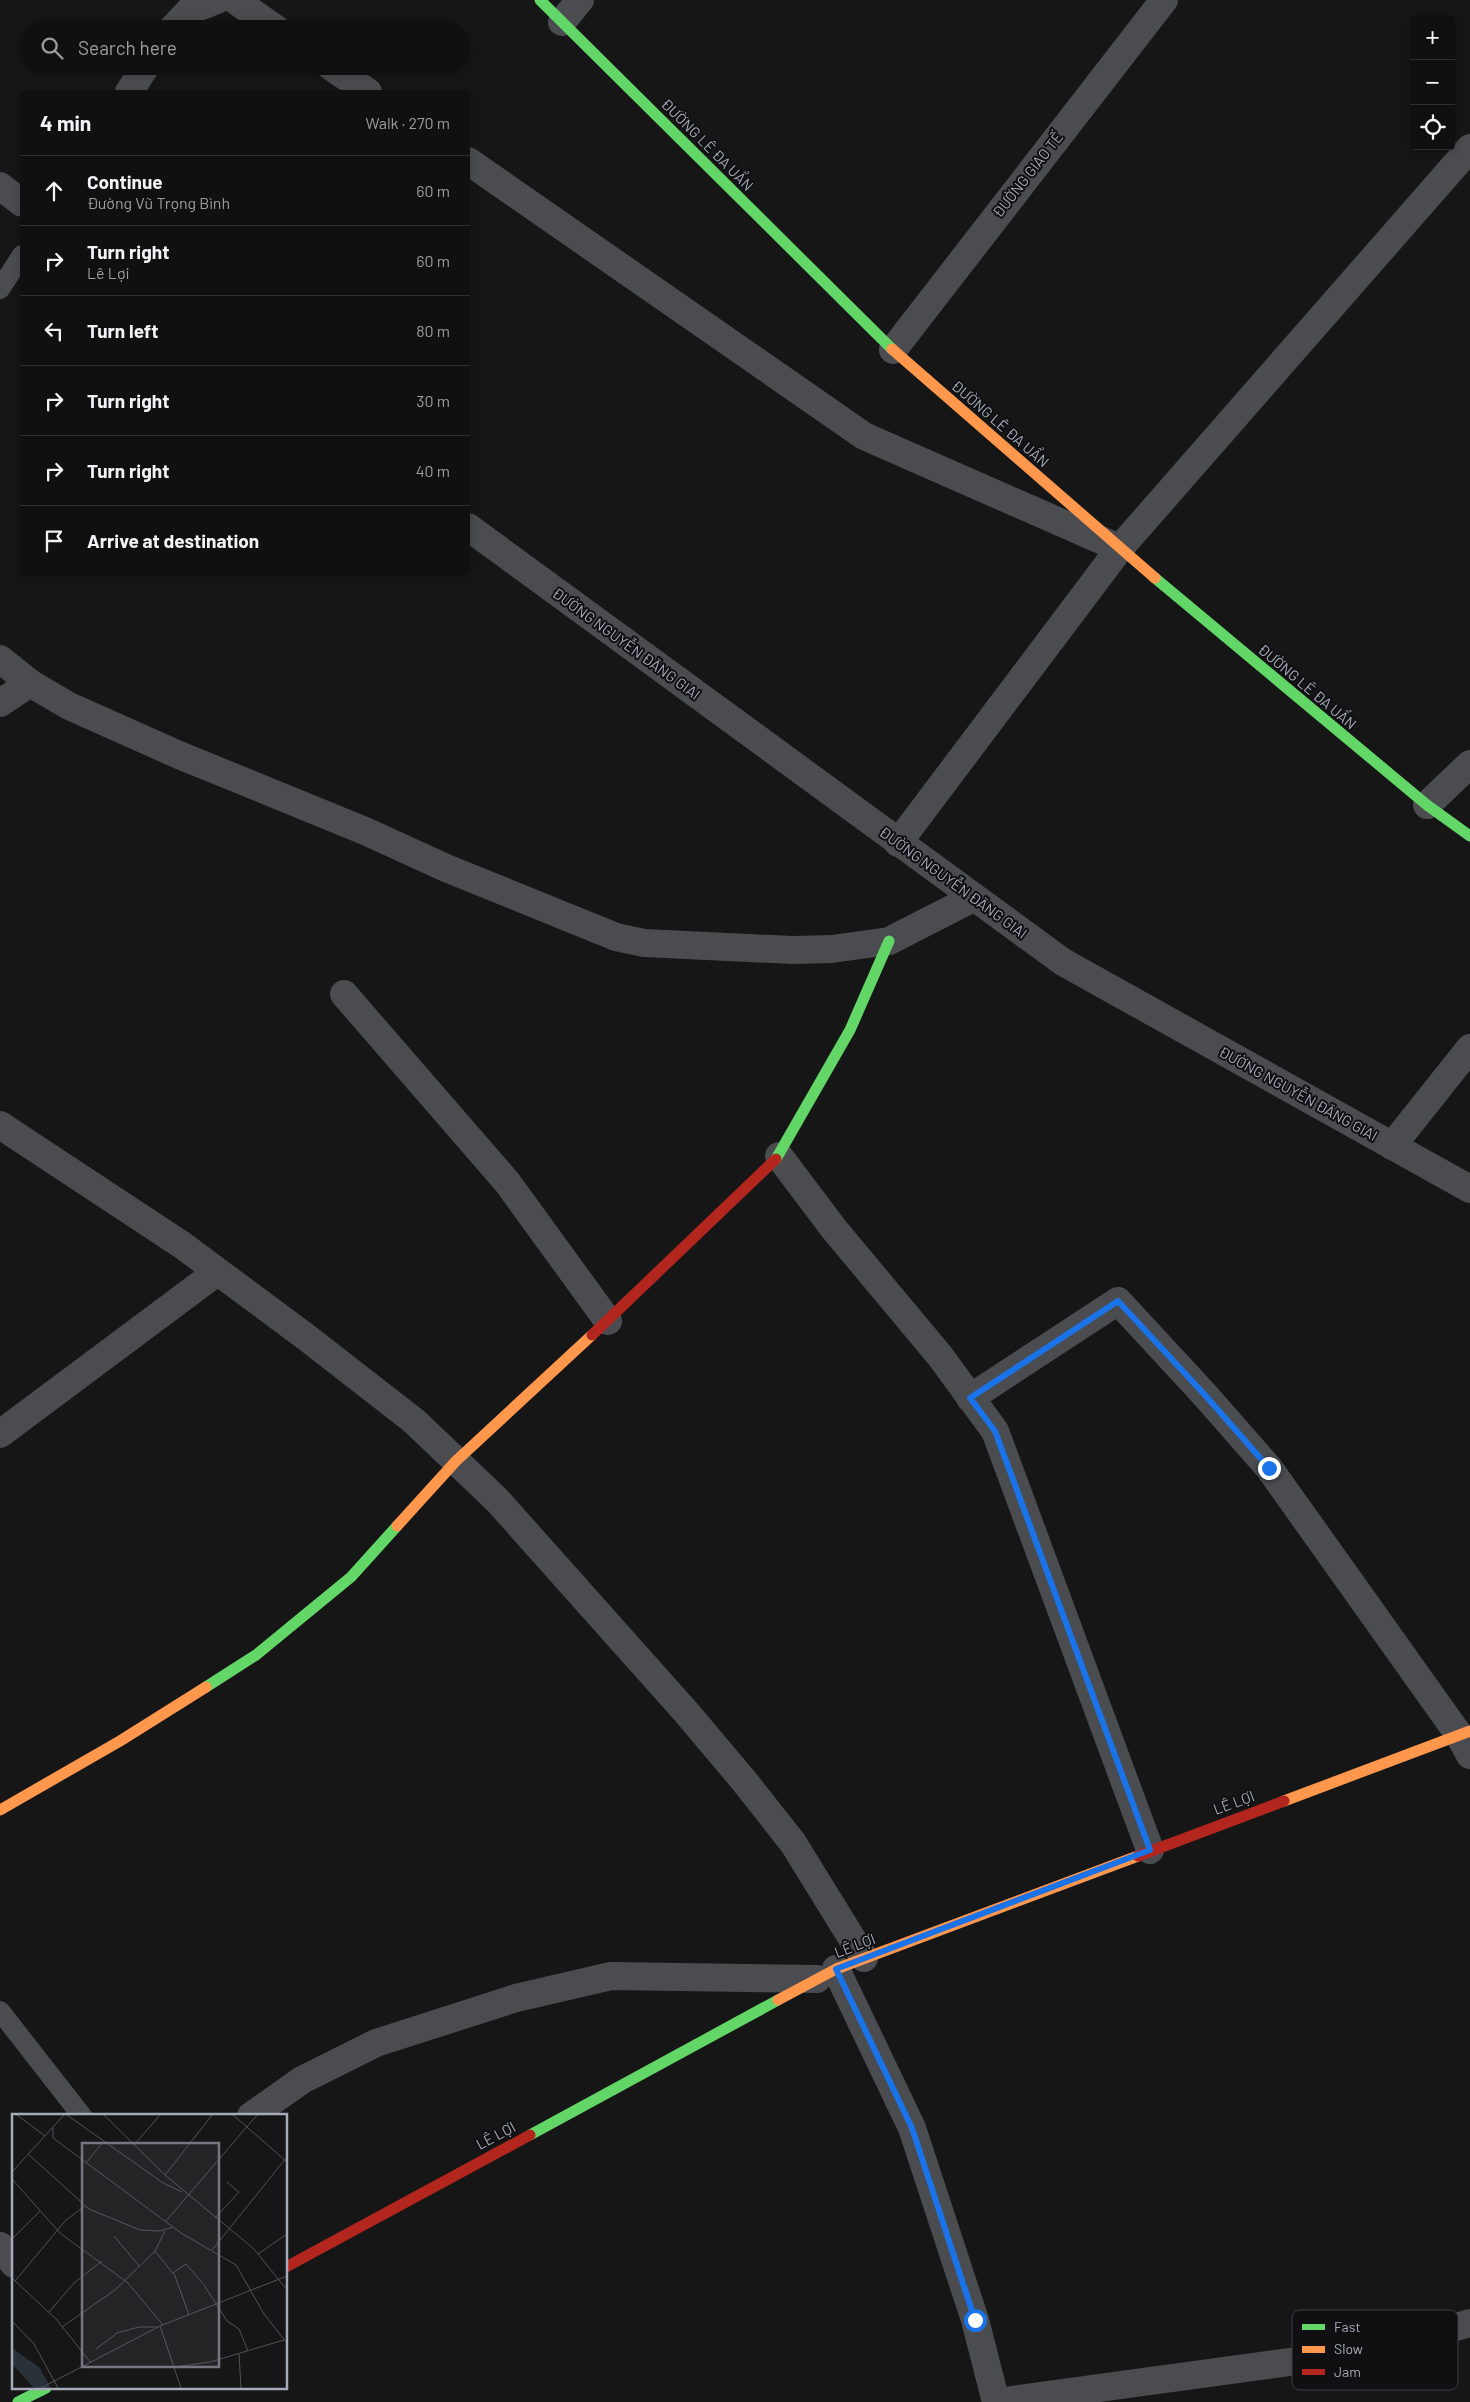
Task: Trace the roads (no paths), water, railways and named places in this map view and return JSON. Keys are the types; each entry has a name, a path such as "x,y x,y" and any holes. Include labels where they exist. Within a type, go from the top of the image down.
{"street":[{"path":"180,20 189,11 217,0"},
{"path":"235,0 263,20"},
{"name":"ĐƯỜNG LÊ ĐA UẨN","path":"540,0 892,350 1200,618 1426,805 1470,836"},
{"path":"562,22 580,0"},
{"name":"ĐƯỜNG GIAO TẾ","path":"892,350 1164,0"},
{"path":"130,90 140,75"},
{"path":"343,75 365,90"},
{"path":"898,843 1120,548 1470,148"},
{"path":"470,162 864,436 1120,548"},
{"path":"0,186 20,201"},
{"name":"ĐƯỜNG NGUYỄN ĐĂNG GIAI","path":"470,528 1063,962 1470,1190"},
{"path":"0,659 30,683 69,706 179,756 365,830 446,868 616,937 644,943 792,950 832,949 889,941 973,898"},
{"path":"0,703 30,683"},
{"path":"1426,805 1470,764"},
{"path":"0,1810 120,1741 256,1655 351,1577 456,1461 608,1321 779,1156 850,1030 889,941"},
{"path":"344,994 507,1182 608,1321"},
{"path":"1392,1146 1470,1048"},
{"path":"0,1125 182,1245 414,1421 497,1500 686,1712 745,1782 793,1843 864,1958"},
{"path":"779,1156 834,1229 940,1356 995,1431 1150,1850"},
{"path":"0,1434 217,1272"},
{"path":"970,1398 1118,1301 1269,1468 1466,1740"},
{"name":"LÊ LỢI","path":"288,2266 827,1974 864,1958 1150,1850 1466,1740"},
{"path":"254,2114 302,2080 376,2043 516,1998 611,1976 827,1974 912,2128 975,2320 996,2402 1292,2361"},
{"path":"0,2246 12,2261"},
{"path":"18,2402 42,2390"}],"lane":[{"path":"0,289 20,258"},
{"path":"0,2011 80,2114"}]}
